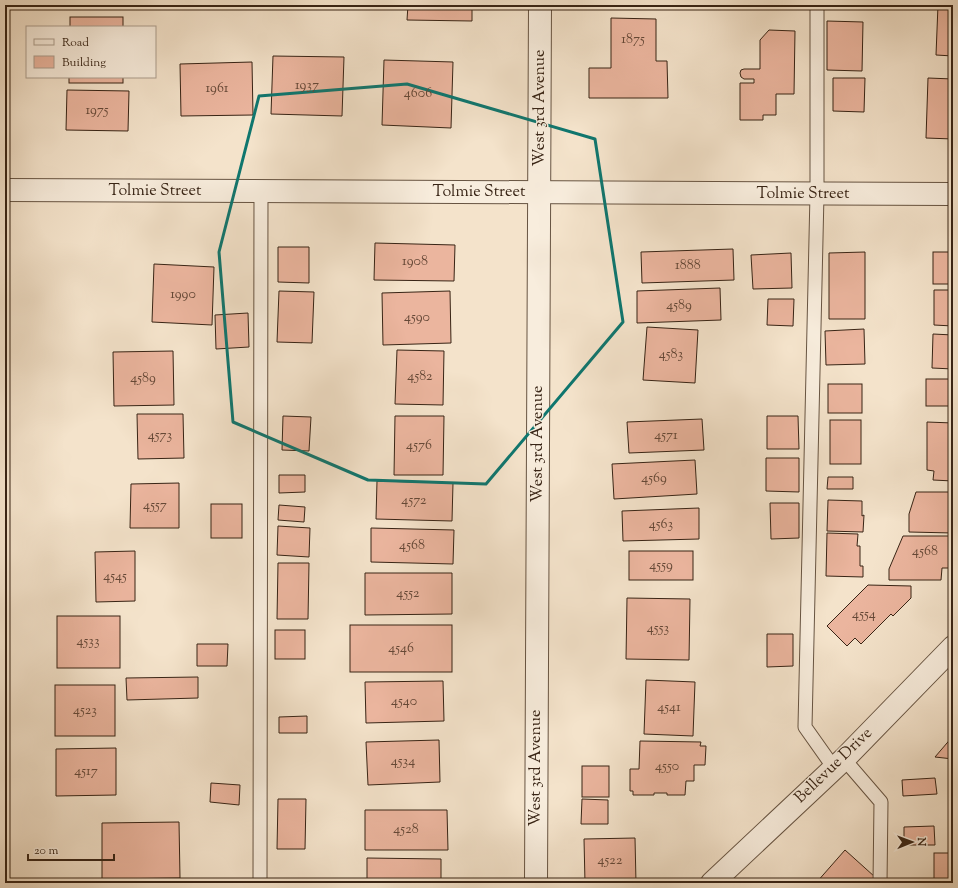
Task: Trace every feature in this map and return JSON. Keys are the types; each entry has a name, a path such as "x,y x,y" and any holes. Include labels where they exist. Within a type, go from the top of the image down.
{"street":[{"name":"West 3rd Avenue","path":"536,883 540,5"},
{"name":"Tolmie Street","path":"5,190 953,194"},
{"name":"Bellevue Drive","path":"712,883 839,763 953,647"}],"lane":[{"path":"817,5 817,194 805,727 839,763 881,802 880,883"},
{"path":"260,883 261,191"}],"highlighted area":[{"path":"407,84 595,139 623,322 486,484 368,480 233,422 219,252 259,96"}],"building":[{"path":"408,5 472,5 472,21 407,20"},
{"path":"672,5 700,5 700,8 672,8"},
{"path":"752,5 775,5 775,7 752,7"},
{"path":"938,5 953,5 953,56 936,55"},
{"path":"70,17 123,17 123,26 70,26"},
{"path":"611,18 656,19 656,61 667,61 668,98 589,98 589,68 611,68"},
{"path":"827,21 863,22 862,71 827,70"},
{"path":"769,30 795,31 794,94 776,94 776,115 763,115 763,120 740,120 740,83 754,83 754,79 744,79 741,77 740,73 741,70 744,69 760,69 760,40"},
{"path":"273,56 344,57 342,116 271,114"},
{"path":"384,60 453,62 451,128 382,125"},
{"path":"252,62 253,115 181,116 180,64"},
{"path":"69,78 123,78 123,83 69,83"},
{"path":"833,78 865,78 864,112 833,111"},
{"path":"928,78 953,79 953,139 926,138"},
{"path":"67,90 129,91 128,131 66,130"},
{"path":"375,243 455,245 454,281 374,280"},
{"path":"278,247 309,247 309,283 278,282"},
{"path":"733,249 734,280 642,283 641,252"},
{"path":"865,252 865,319 829,319 829,253"},
{"path":"933,252 953,252 953,284 933,284"},
{"path":"791,253 792,288 753,289 751,255"},
{"path":"154,264 214,267 212,325 152,322"},
{"path":"720,288 721,320 637,323 637,291"},
{"path":"934,290 953,290 953,326 934,325"},
{"path":"279,291 314,292 312,343 277,342"},
{"path":"450,291 451,343 383,345 382,293"},
{"path":"768,299 794,299 793,326 767,325"},
{"path":"248,313 249,347 216,349 215,315"},
{"path":"647,327 698,330 695,383 643,380"},
{"path":"864,329 865,364 826,365 825,331"},
{"path":"933,334 953,335 953,369 932,368"},
{"path":"397,350 444,351 443,405 395,404"},
{"path":"173,351 174,405 114,406 113,352"},
{"path":"926,379 953,379 953,406 926,406"},
{"path":"828,384 862,384 862,413 828,413"},
{"path":"137,414 183,414 184,458 138,459"},
{"path":"283,416 311,417 309,451 282,450"},
{"path":"395,416 444,416 443,475 394,475"},
{"path":"767,416 798,416 799,449 767,449"},
{"path":"702,419 704,450 629,453 627,422"},
{"path":"830,420 861,420 861,464 830,464"},
{"path":"927,422 953,423 953,481 933,480 934,471 927,470"},
{"path":"766,458 799,458 799,492 766,491"},
{"path":"695,460 697,494 614,499 612,464"},
{"path":"279,475 305,475 305,492 279,493"},
{"path":"828,477 853,477 853,489 827,489"},
{"path":"377,481 453,483 452,521 376,519"},
{"path":"179,483 179,528 130,528 131,484"},
{"path":"916,492 953,492 953,533 909,532 909,514"},
{"path":"828,500 862,501 862,516 864,515 863,532 827,531"},
{"path":"770,503 799,503 799,538 771,539"},
{"path":"211,504 242,504 242,538 211,538"},
{"path":"279,505 305,507 304,522 278,520"},
{"path":"699,508 699,539 623,541 622,511"},
{"path":"278,526 310,528 309,557 277,555"},
{"path":"371,528 454,530 453,564 371,562"},
{"path":"827,533 858,534 857,546 860,546 860,566 863,566 863,577 826,576"},
{"path":"903,536 953,536 953,568 942,568 941,580 889,580 889,569"},
{"path":"135,551 135,601 96,602 95,552"},
{"path":"629,551 693,551 693,580 629,580"},
{"path":"278,563 309,563 308,619 277,619"},
{"path":"365,573 452,573 452,614 365,615"},
{"path":"868,585 911,586 911,598 893,616 891,614 861,644 855,638 847,646 827,626"},
{"path":"627,598 690,599 689,660 626,659"},
{"path":"57,616 120,616 120,668 57,668"},
{"path":"350,625 452,625 452,672 350,672"},
{"path":"275,630 305,630 305,659 275,659"},
{"path":"767,634 793,634 793,666 767,667"},
{"path":"197,644 228,644 227,666 197,666"},
{"path":"198,677 198,698 127,700 126,678"},
{"path":"646,680 695,682 693,736 644,734"},
{"path":"443,681 444,721 366,723 365,682"},
{"path":"55,685 115,685 115,736 55,736"},
{"path":"307,716 307,733 279,733 279,717"},
{"path":"953,736 953,759 935,757"},
{"path":"439,740 440,782 368,785 366,742"},
{"path":"640,741 701,742 700,746 706,746 705,765 694,765 694,781 686,781 685,795 654,793 654,795 633,795 633,791 630,791 630,769 639,769"},
{"path":"116,748 116,795 56,796 56,749"},
{"path":"582,766 609,766 609,797 582,797"},
{"path":"935,778 937,794 903,796 902,780"},
{"path":"211,783 240,785 239,805 210,802"},
{"path":"278,799 306,799 305,849 277,849"},
{"path":"582,799 608,800 608,824 581,824"},
{"path":"365,810 447,810 448,850 365,850"},
{"path":"179,822 180,878 102,879 102,823"},
{"path":"934,826 935,845 904,845 904,827"},
{"path":"635,838 636,883 585,883 584,839"},
{"path":"845,850 875,877 869,883 816,883"},
{"path":"934,853 953,853 953,883 934,883"},
{"path":"367,858 441,859 441,883 367,883"}]}
